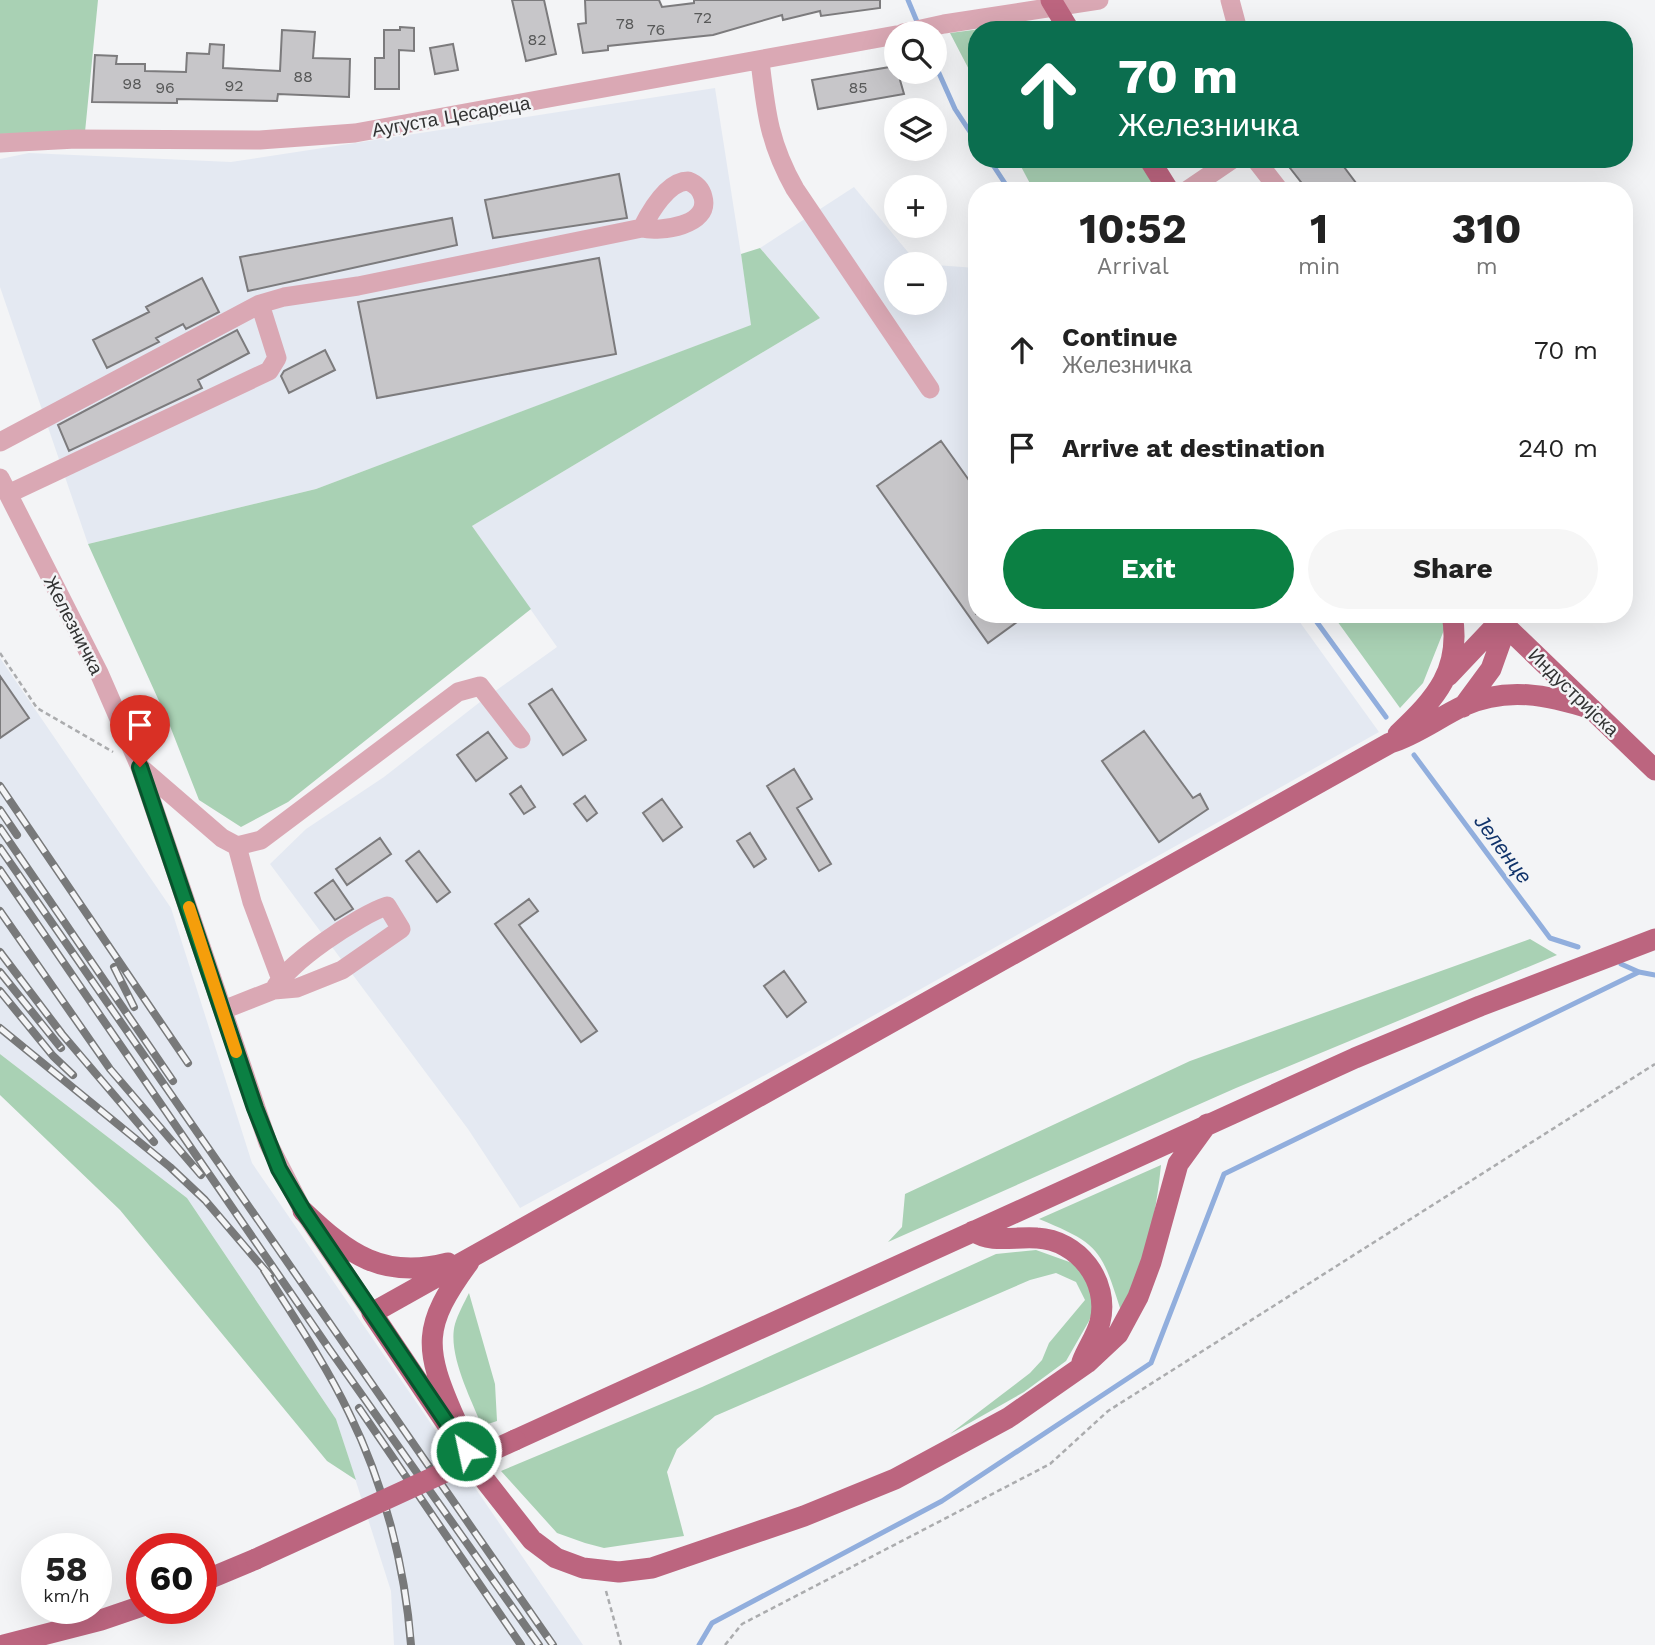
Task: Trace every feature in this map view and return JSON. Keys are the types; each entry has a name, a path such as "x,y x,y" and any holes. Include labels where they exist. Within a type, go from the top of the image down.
{"main road":[{"path":"1053,3 1064,21"},
{"path":"1446,678 1454,649 1453,623"},
{"path":"1390,743 1426,706 1446,678 1497,623"},
{"path":"1463,707 1491,669 1499,623"},
{"name":"Индустријска","path":"1501,623 1655,770"},
{"path":"1207,1124 1178,1164 1145,1280 1133,1305 1118,1334 1094,1357 1008,1418 922,1465 862,1493 672,1562 631,1571 604,1571 575,1566 545,1552 518,1526 481,1475 372,1312 1390,743 1403,739 1463,707 1495,696 1525,693 1557,698 1592,709"},
{"path":"217,1576 1207,1124 1480,1006 1655,939"},
{"path":"303,1210 341,1246 375,1264 420,1268 474,1255"},
{"path":"973,1231 988,1239 1049,1240 1073,1250 1090,1267 1100,1289 1100,1320 1080,1367"},
{"path":"474,1255 440,1304 434,1324 432,1350 437,1376 481,1475"},
{"path":"4,1645 126,1611"}],"street":[{"name":"Аугуста Цесареца","path":"947,24 1053,3 1099,0"},
{"path":"1230,0 1236,21"},
{"name":"Аугуста Цесареца","path":"0,143 76,139 260,140 330,136 884,37"},
{"path":"760,61 767,123 779,160 794,189 930,389"},
{"path":"1199,182 1220,168"},
{"path":"1262,168 1273,182"},
{"path":"0,442 260,304 642,228"},
{"path":"4,486 269,371 275,364 276,352 260,304"},
{"name":"Железничка","path":"4,486 99,673 140,767 268,1143 303,1210 372,1312"},
{"path":"140,767 222,838 237,846 261,840 458,692 480,686 521,738"},
{"path":"237,846 277,984"},
{"path":"223,1010 277,984 369,911 387,906 401,929 342,970 297,988 277,984"}],"path":[{"path":"0,653 37,708 140,767"},
{"path":"725,1645 742,1624 1051,1464 1108,1411 1655,1065"},
{"path":"604,1571 607,1597 621,1645"}],"shaded area":[{"path":"715,88 752,325 316,489 88,544 0,287 0,159 29,153 231,162"},
{"path":"854,187 884,223 884,238 896,238 908,252 884,252 884,315 947,315 947,266 968,267 968,623 1300,623 1379,732 837,1036 520,1208 468,1129 270,864 306,829 384,777 480,702 557,647 472,526 820,318 760,248"},
{"path":"0,658 171,908 252,1163 583,1645 394,1645 391,1591 336,1419 187,1198 0,1054"}],"green space":[{"path":"0,0 98,0 85,132 0,134"},
{"path":"968,31 968,68 950,33"},
{"path":"1022,168 1145,168 1153,182 1029,182"},
{"path":"760,248 820,318 472,526 531,609 288,802 241,827 199,800 168,721 88,544 316,489 751,325 741,254"},
{"path":"1339,623 1445,623 1423,683 1400,708"},
{"path":"1530,939 1557,955 1236,1088 888,1242 902,1227 905,1194 1190,1061"},
{"path":"0,1054 187,1198 336,1419 356,1480 327,1461 120,1210 0,1095"},
{"path":"1161,1165 1148,1240 1137,1276 1121,1311 1108,1274 1095,1251 1074,1235 1039,1219"},
{"path":"1036,1250 1075,1264 1093,1286 1096,1303 1089,1321 1066,1361 1024,1392 950,1434 1030,1373 1042,1360 1049,1343 1085,1300 1076,1282 1056,1273 1030,1280 715,1416 677,1449 667,1472 684,1536 604,1548 585,1543 557,1533 501,1471 702,1387 996,1254"},
{"path":"469,1293 495,1384 497,1421 482,1426 461,1376 454,1348 455,1324"}],"building":[{"path":"512,0 544,0 556,54 526,61"},
{"path":"585,0 659,0 662,7 694,3 694,0 880,0 880,8 821,16 820,11 783,20 782,15 713,35 608,46 608,50 583,53 578,24 586,23"},
{"path":"400,27 414,28 414,51 399,50 399,89 375,89 375,58 384,58 384,30 400,30"},
{"path":"282,30 315,32 313,58 350,59 349,97 278,94 277,101 177,99 177,103 92,102 95,55 117,56 116,64 145,64 145,71 186,72 187,53 209,54 210,44 224,45 223,68 280,71"},
{"path":"453,44 458,70 435,74 430,48"},
{"path":"884,68 884,84 901,84 904,94 818,109 812,80"},
{"path":"1290,168 1345,168 1355,182 1301,182"},
{"path":"619,174 627,218 493,238 485,200"},
{"path":"452,218 457,245 248,291 240,257"},
{"path":"599,258 616,354 377,398 358,302"},
{"path":"202,278 219,312 186,329 183,324 156,338 159,342 107,368 93,340 149,312 146,307"},
{"path":"237,330 249,353 198,380 202,388 69,451 58,425"},
{"path":"325,350 335,370 289,393 281,376 284,371"},
{"path":"941,441 968,479 968,615 877,486"},
{"path":"974,623 1016,623 988,643"},
{"path":"0,676 29,718 0,738"},
{"path":"552,689 586,740 563,755 529,704"},
{"path":"1144,731 1193,798 1200,794 1208,809 1159,842 1102,761"},
{"path":"488,732 507,758 476,781 457,755"},
{"path":"794,769 812,799 797,808 831,864 819,871 767,786"},
{"path":"521,786 535,807 524,814 510,794"},
{"path":"585,796 597,813 587,821 574,804"},
{"path":"662,799 682,827 663,841 643,813"},
{"path":"750,833 766,859 754,867 737,841"},
{"path":"380,838 391,854 347,885 336,869"},
{"path":"419,851 450,892 437,902 406,861"},
{"path":"333,880 353,909 335,920 315,893"},
{"path":"529,899 538,911 519,925 597,1031 581,1042 495,924"},
{"path":"784,971 806,1002 787,1017 764,986"}],"waterway":[{"path":"908,0 917,21"},
{"path":"944,84 968,129"},
{"path":"995,168 1004,182"},
{"path":"1318,623 1386,717"},
{"name":"Јеленце","path":"1414,755 1550,938 1578,947"},
{"name":"Јеленце","path":"1621,964 1655,975"},
{"path":"699,1645 712,1623 942,1501 1151,1363 1224,1174 1639,972"}],"railway":[{"path":"0,786 188,1063"},
{"path":"0,810 17,835"},
{"path":"0,828 173,1081"},
{"path":"0,848 553,1645"},
{"path":"0,870 330,1350 539,1645"},
{"path":"0,911 110,1069 201,1175"},
{"path":"0,952 62,1034 154,1142"},
{"path":"114,967 134,1007"},
{"path":"0,972 61,1048"},
{"path":"0,991 53,1056 73,1075"},
{"path":"0,1028 170,1167 205,1200 270,1276"},
{"path":"264,1270 330,1376 373,1468 398,1556 411,1645"},
{"path":"359,1408 521,1645"}],"slow traffic":[{"path":"189,907 236,1052"}],"route":[{"path":"140,767 255,1108 279,1169 303,1210 466,1451"}]}
